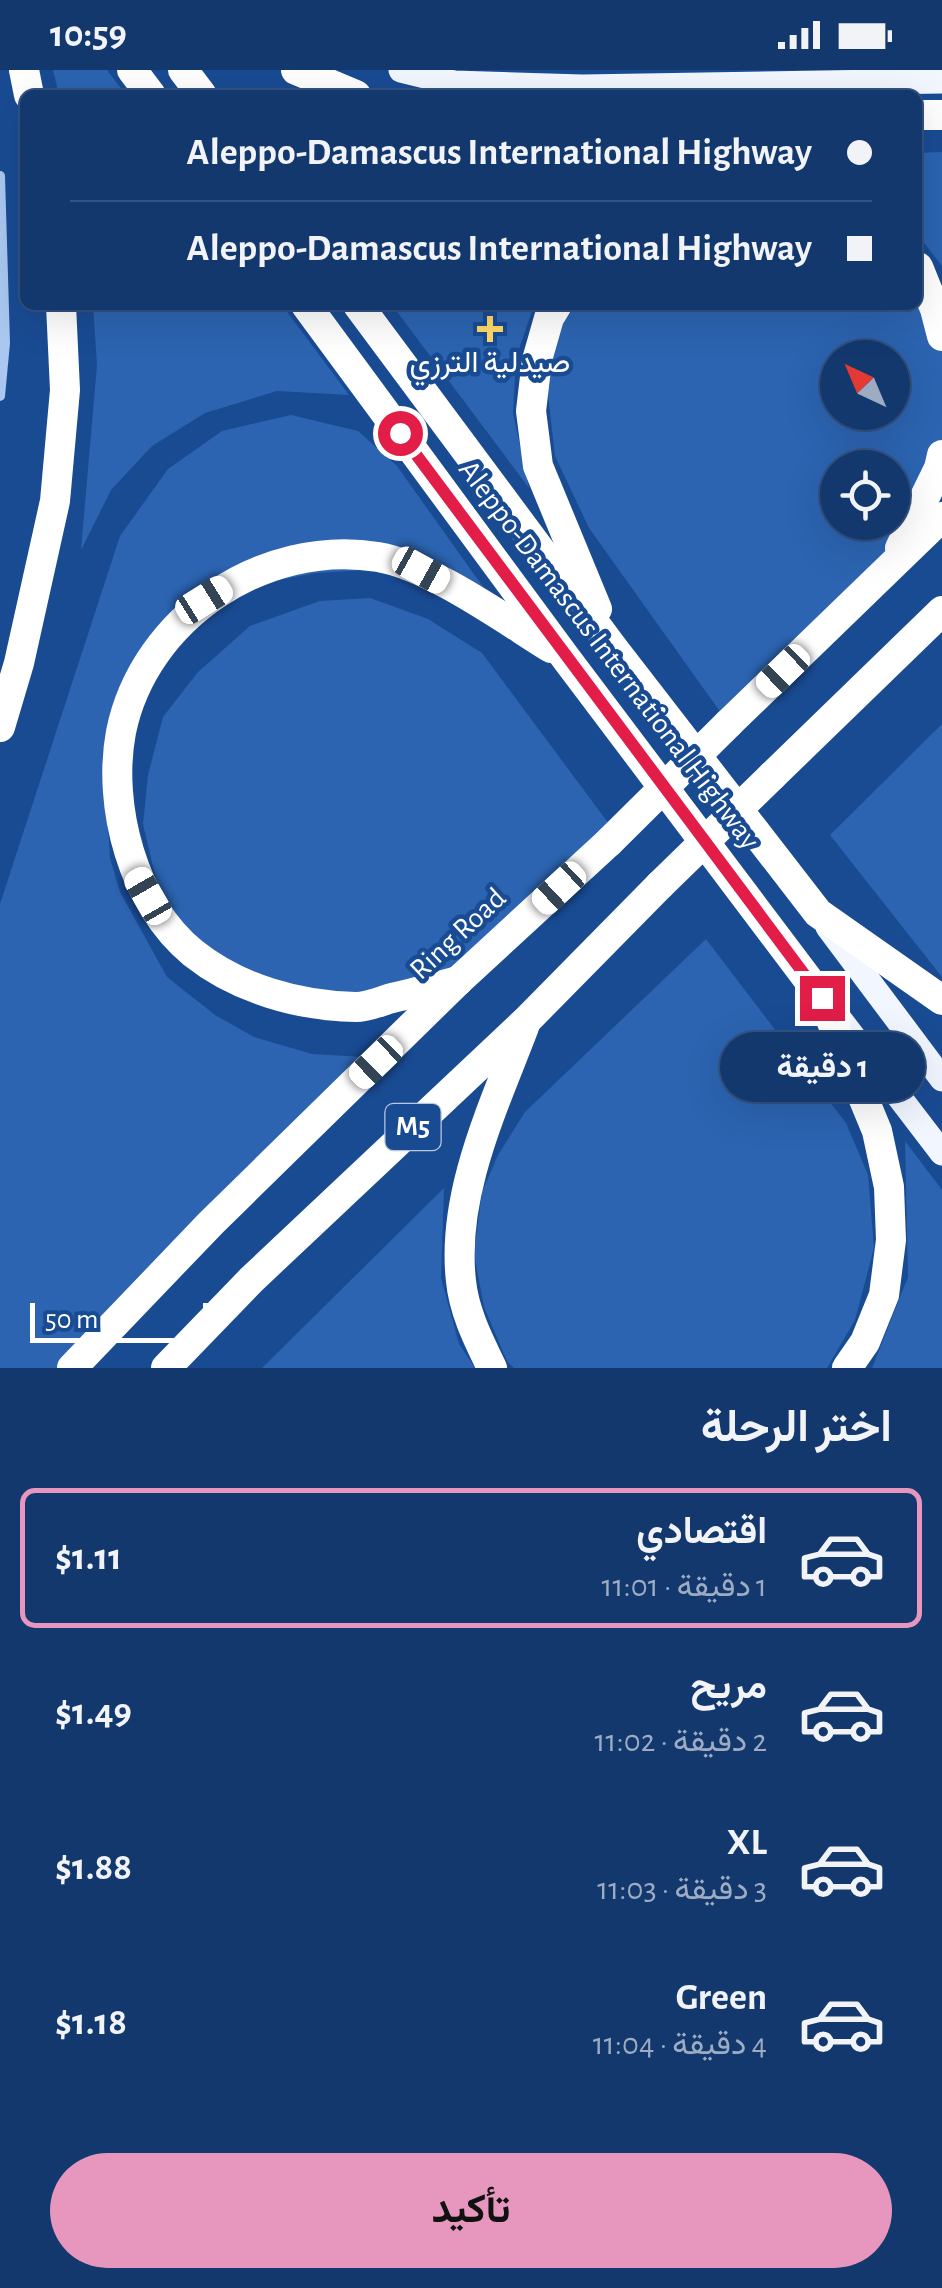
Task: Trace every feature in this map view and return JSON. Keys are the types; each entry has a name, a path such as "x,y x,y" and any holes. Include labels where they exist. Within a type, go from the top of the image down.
{"highway":[{"path":"296,70 344,90"},
{"path":"922,277 942,336"},
{"path":"0,727 19,663 55,501 66,390 61,310"},
{"name":"Aleppo-Damascus International Highway","path":"310,310 822,998 877,1132 890,1187 891,1240 884,1294 866,1342 847,1368"},
{"name":"Aleppo-Damascus International Highway","path":"362,310 613,648 818,912 942,1000"},
{"path":"554,310 537,360 531,411 538,466 613,648"},
{"path":"890,568 942,455"},
{"name":"Ring Road","path":"72,1368 210,1223 942,517"},
{"path":"458,981 360,1007 291,1000 234,979 192,952 160,915 136,876 126,838 118,802 118,764 122,731 133,695 151,660 204,600 240,578 274,564 314,556 379,557 421,570 565,656"},
{"path":"902,651 942,611"},
{"path":"902,651 942,640"},
{"name":"M5","path":"166,1368 251,1280 526,1020 902,651"},
{"path":"492,1368 475,1334 461,1282 461,1224 474,1164 526,1020"}],"main road":[{"path":"401,70 454,82 582,87 942,81"},
{"path":"818,912 942,1080"},
{"path":"822,998 942,1153"}],"street":[{"path":"0,176 5,343 0,396"}],"shaded area":[{"path":"53,70 107,70 122,90 58,90"},
{"path":"942,152 942,266 922,240 922,153"},
{"path":"93,310 286,310 349,395 277,391 205,413 152,446 111,490 81,550 97,365"},
{"path":"396,310 532,310 516,358 513,413 529,488"},
{"path":"573,310 921,310 942,343 942,472 910,533 910,450 820,450 820,540 907,540 904,545 726,720 589,528 555,456 547,386 560,328"},
{"path":"291,415 358,431 397,466 498,608 382,569 316,573 262,583 207,618 162,662 133,711 107,809 110,858 120,892 167,977 215,1015 254,1037 312,1054 382,1058 69,1368 0,1368 0,904 120,536 168,469 222,431"},
{"path":"370,598 428,619 482,653 615,832 488,953 382,1014 325,1021 268,1003 180,927 156,879 143,824 148,775 163,717 198,672 250,626 320,601"},
{"path":"942,724 942,977 830,835"},
{"path":"706,939 846,1123 868,1175 874,1248 855,1320 827,1368 514,1368 507,1361 484,1307 474,1254 482,1192 498,1155 525,1112"},
{"path":"905,1141 942,1190 942,1368 872,1368 908,1277"},
{"path":"444,1188 441,1278 459,1344 475,1368 262,1368"}],"place":[{"name":"صيدلية الترزي","path":"490,329"}],"route":[{"path":"400,433 822,998"}]}
